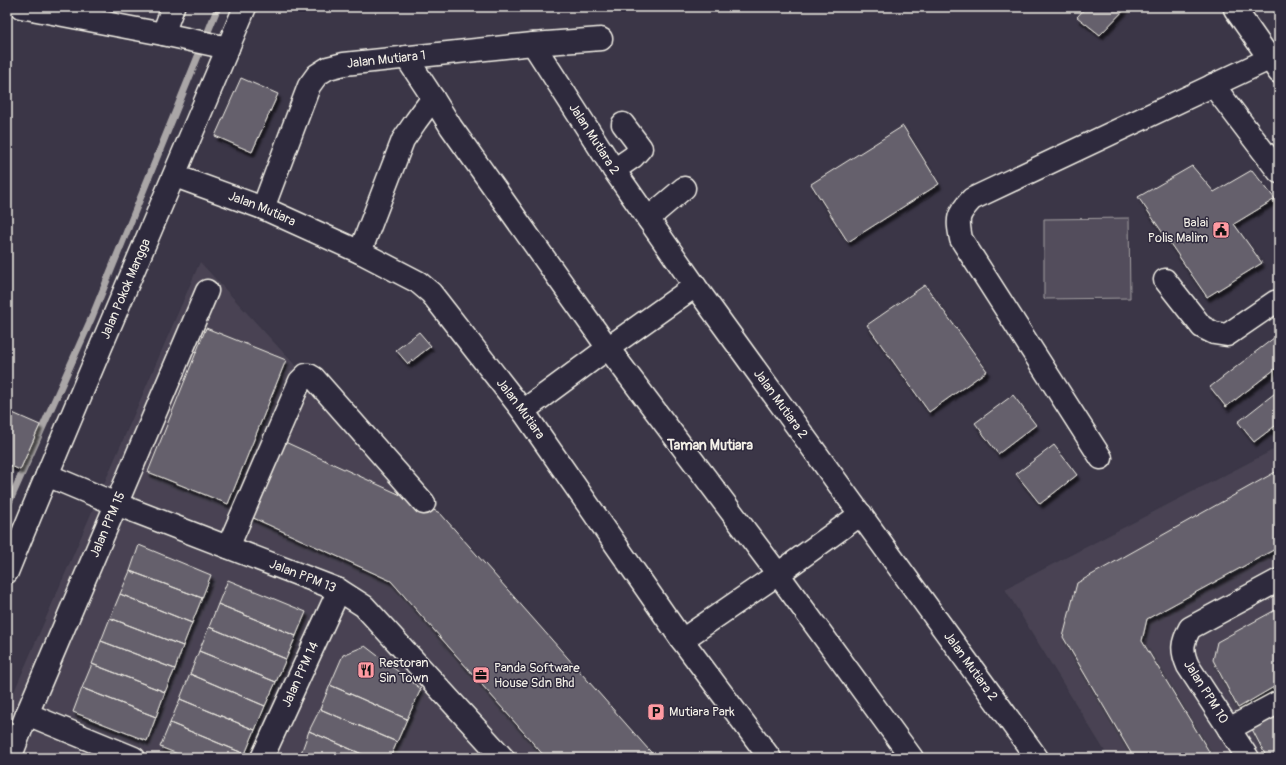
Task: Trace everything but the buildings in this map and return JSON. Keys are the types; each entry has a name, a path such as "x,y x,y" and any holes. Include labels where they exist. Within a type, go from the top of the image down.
{"street":[{"path":"21,7 210,44"},
{"path":"164,34 173,7"},
{"name":"Jalan Pokok Mangga","path":"7,572 174,176 210,44 245,7"},
{"path":"1101,458 961,239 958,222 961,211 972,199 1213,85 1274,65 1239,8"},
{"name":"Jalan Mutiara 1","path":"263,208 309,86 317,75 328,68 344,64 406,57 533,44 601,39"},
{"name":"Jalan Mutiara 2","path":"533,44 614,170 695,286 1037,758"},
{"path":"406,57 451,127 608,348 778,574 912,758"},
{"path":"1213,85 1279,172"},
{"path":"360,252 404,140 433,98"},
{"path":"614,170 633,157 641,148 623,124"},
{"name":"Jalan Mutiara","path":"174,176 263,208 360,252 418,282 431,293 524,411 682,640 770,758"},
{"path":"649,220 658,210 684,188"},
{"path":"1165,280 1202,327 1214,333 1227,336 1275,302 1279,301"},
{"path":"524,411 608,348 695,286"},
{"name":"Jalan PPM 15","path":"10,758 27,714 207,291"},
{"path":"228,547 300,381 306,375 314,378 424,503"},
{"name":"Jalan PPM 13","path":"47,475 116,504 339,590 364,606 503,758"},
{"path":"682,640 778,574 861,514"},
{"name":"Jalan PPM 10","path":"1248,758 1188,666 1183,655 1183,641 1190,628 1279,580"},
{"name":"Jalan PPM 14","path":"262,758 339,590"},
{"path":"1229,729 1279,702"},
{"path":"27,714 134,758"}],"shaded area":[{"path":"1129,218 1130,298 1044,299 1044,219"},
{"path":"200,262 657,758 7,758 7,708"},
{"path":"1279,447 1279,758 1109,758 1005,589"}],"waterway":[{"path":"7,507 92,317 218,7"}],"place":[{"name":"Balai Polis Malim","path":"1221,230"},
{"name":"Restoran Sin Town","path":"366,670"},
{"name":"Panda Software House Sdn Bhd","path":"481,675"},
{"name":"Mutiara Park","path":"656,712"}],"district":[{"name":"Taman Mutiara","path":"710,445"}]}
